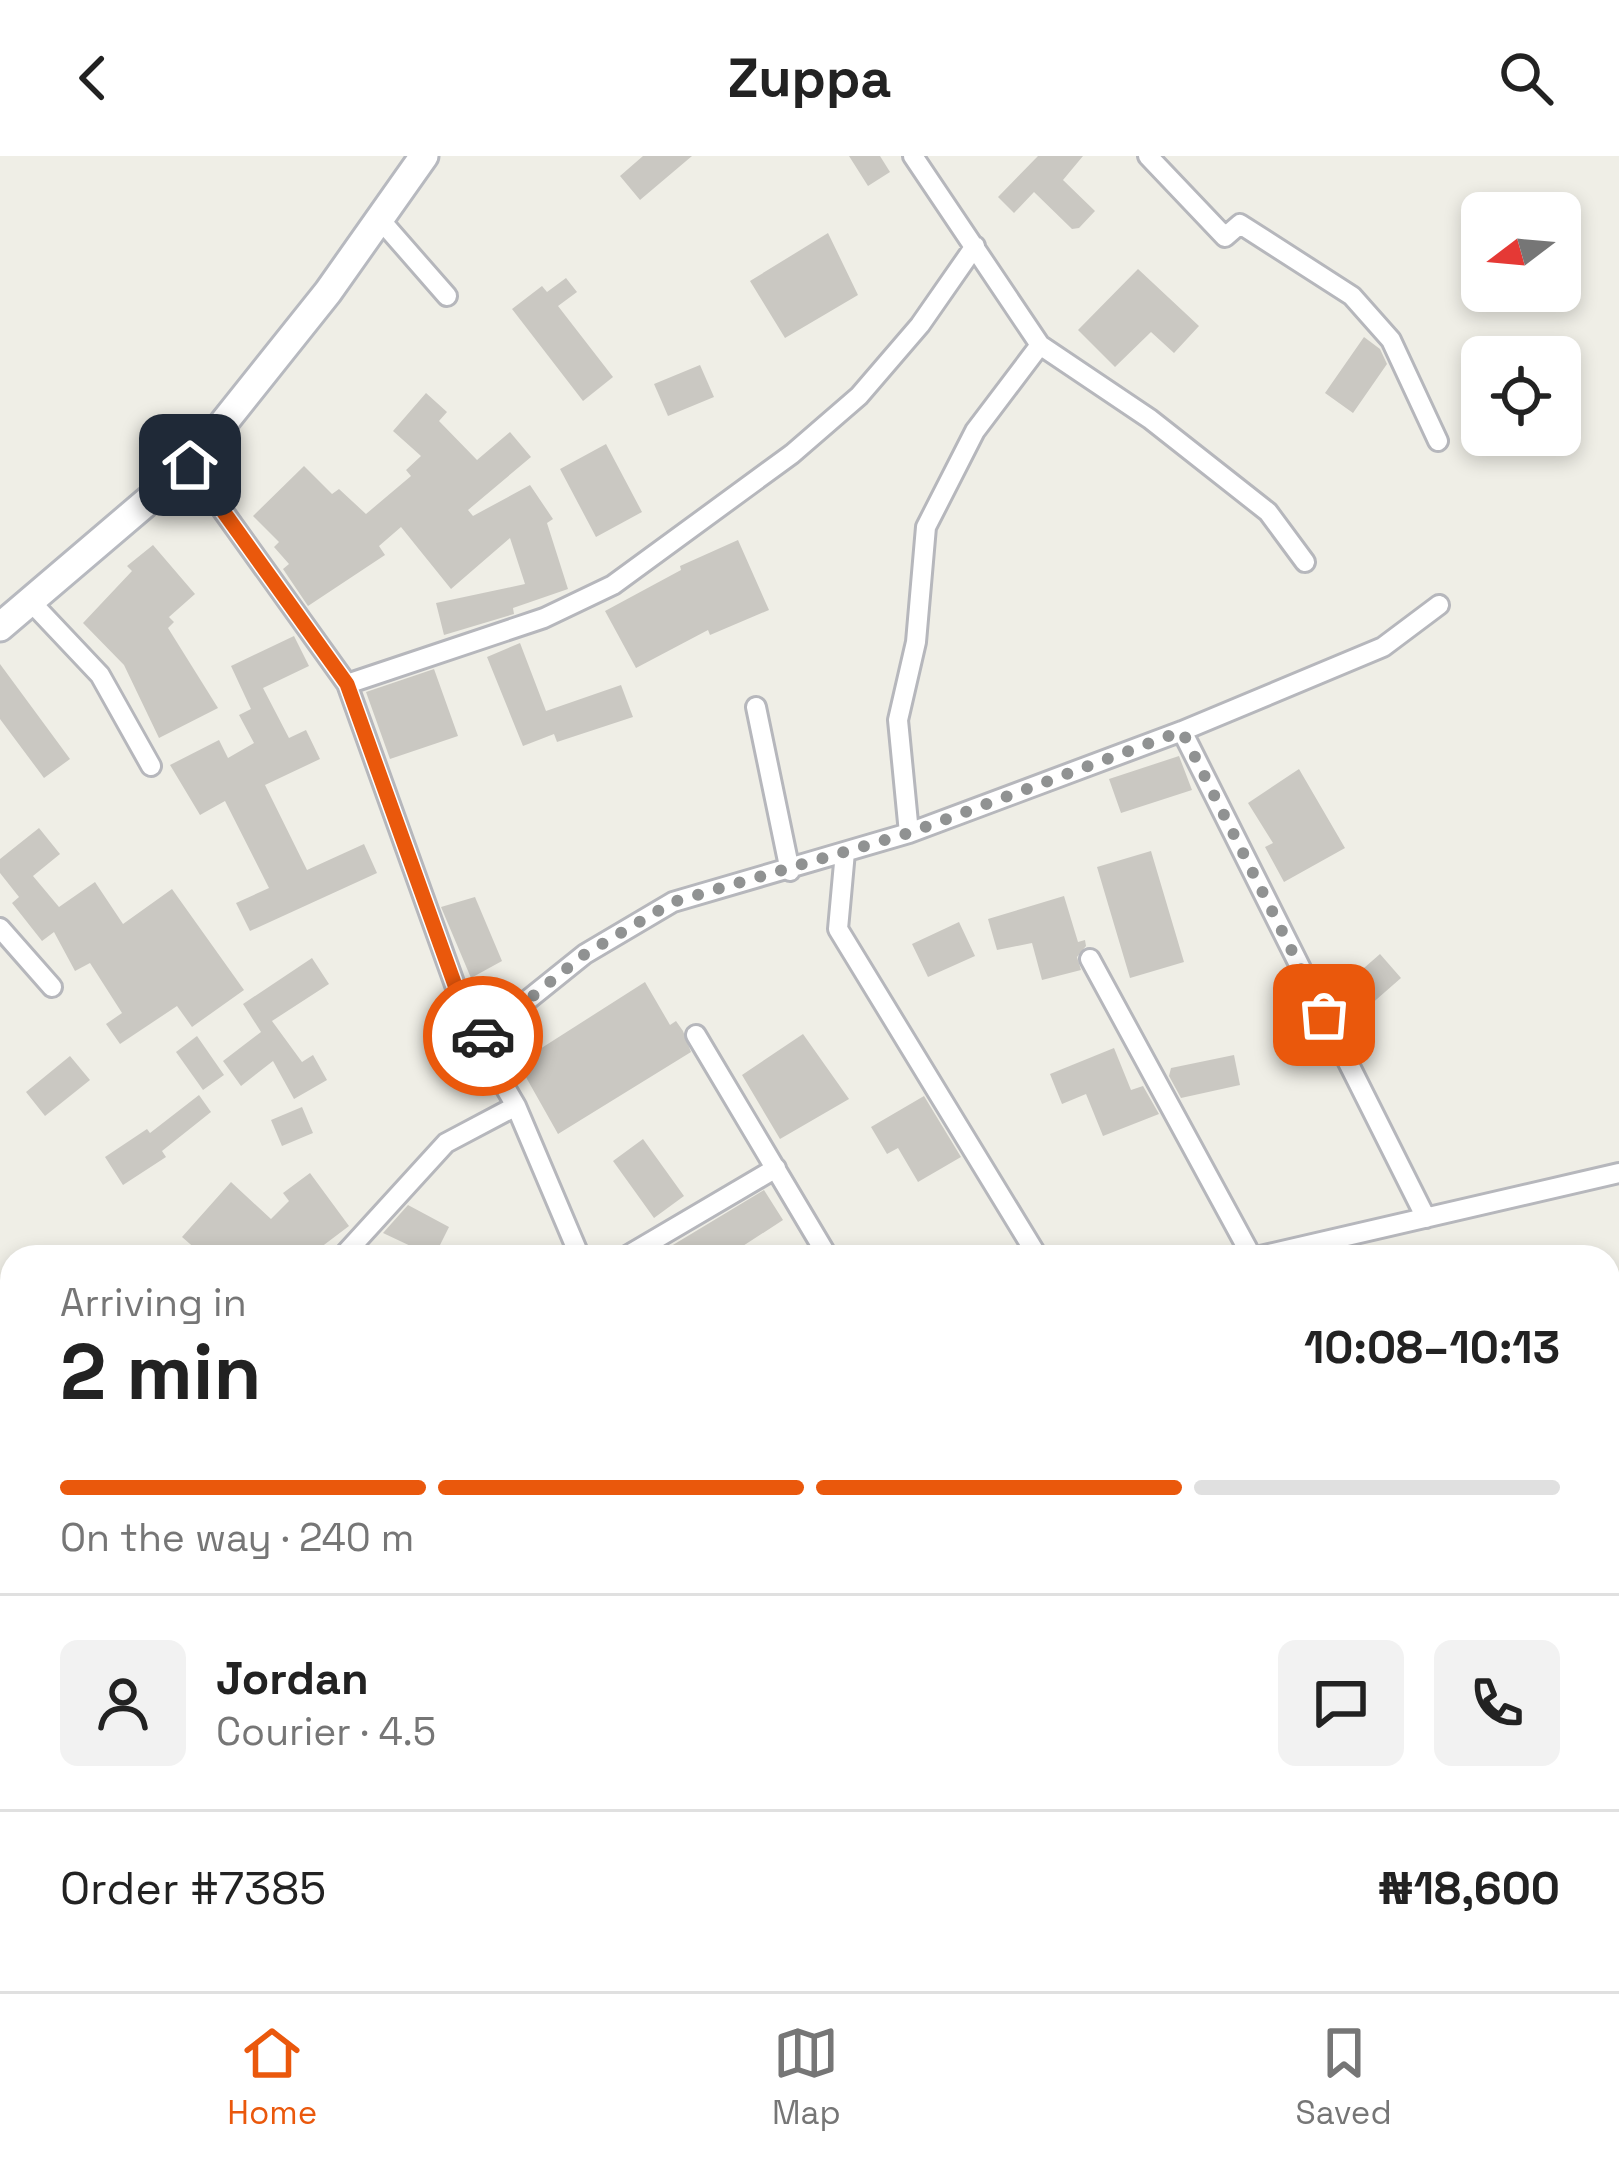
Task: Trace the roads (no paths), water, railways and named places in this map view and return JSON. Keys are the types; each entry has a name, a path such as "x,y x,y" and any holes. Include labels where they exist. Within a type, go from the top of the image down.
{"main road":[{"path":"0,627 190,465 328,292 377,216 424,156"}],"street":[{"path":"913,156 1040,345 1150,418 1268,512 1305,562"},
{"path":"1148,156 1225,237 1240,224 1352,296 1391,340 1438,441"},
{"path":"377,216 447,296"},
{"path":"347,684 544,618 613,585 792,454 859,396 920,325 975,246"},
{"path":"909,833 898,720 916,642 926,527 975,431 1040,345"},
{"path":"190,465 347,684 478,1040 516,1106 575,1245"},
{"path":"32,603 100,675 151,766"},
{"path":"478,1040 585,954 673,902 909,833 1182,731 1383,647 1439,605"},
{"path":"756,706 790,871"},
{"path":"1182,731 1426,1218"},
{"path":"844,852 838,929 1031,1245"},
{"path":"0,928 52,987"},
{"path":"1090,959 1247,1245"},
{"path":"696,1035 820,1245"},
{"path":"353,1245 446,1143 516,1106"},
{"path":"645,1245 776,1168"},
{"path":"1307,1245 1619,1173"}]}
